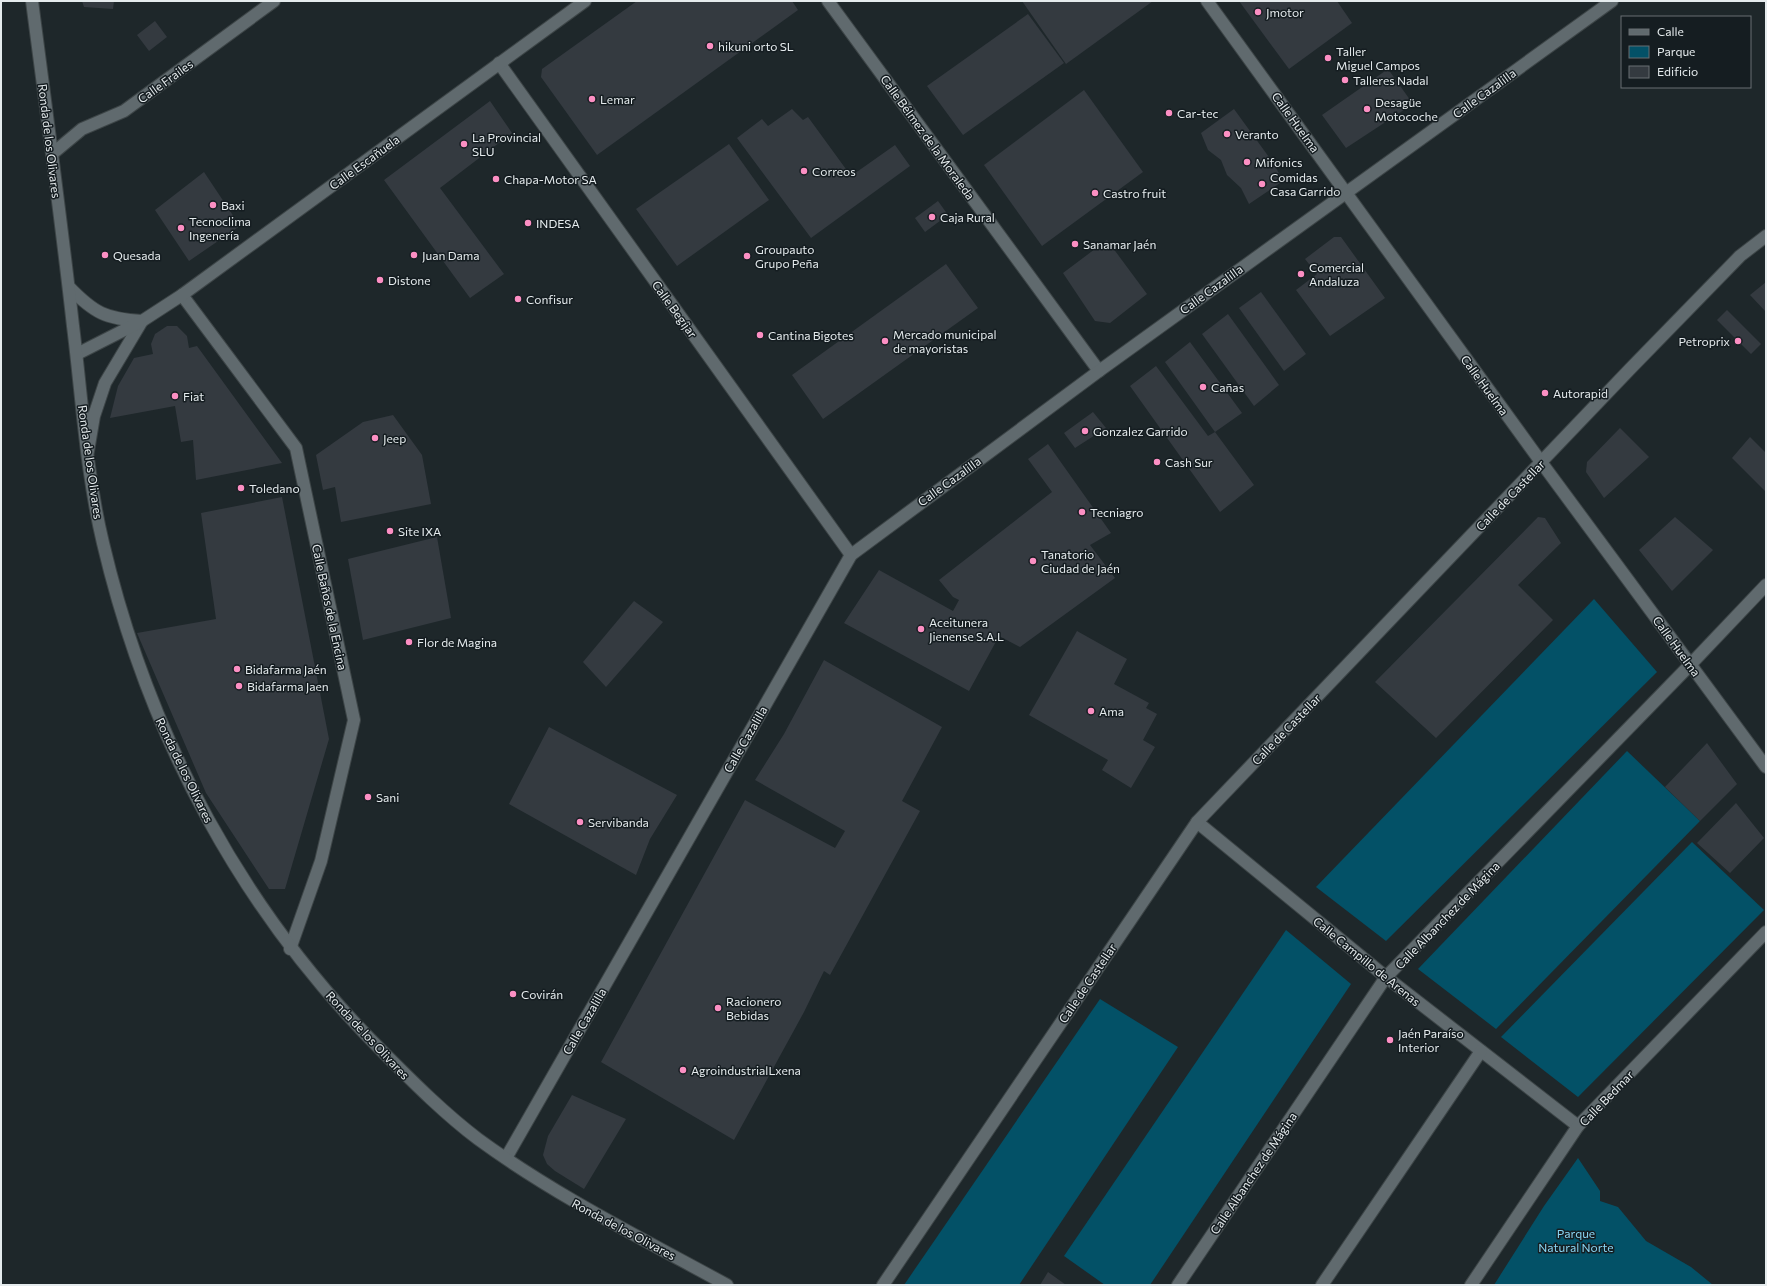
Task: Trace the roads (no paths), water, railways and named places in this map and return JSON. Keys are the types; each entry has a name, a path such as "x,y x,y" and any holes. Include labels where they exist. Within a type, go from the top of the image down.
{"street":[{"name":"Ronda de los Olivares","path":"32,1 69,287 88,452 102,540 128,638 168,741 209,821 248,888 290,949 355,1025 413,1083 475,1137 569,1200 727,1285"},
{"name":"Calle Frailes","path":"52,154 82,129 124,111 274,1"},
{"name":"Calle Escañuela","path":"77,354 142,321 182,295 584,1"},
{"name":"Calle Bélmez de la Moraleda","path":"828,1 1099,371"},
{"name":"Calle Huelma","path":"1207,1 1541,462 1766,767"},
{"name":"Calle Cazalilla","path":"506,1158 851,555 1099,371 1346,191 1612,1"},
{"name":"Calle Begíjar","path":"499,63 851,555"},
{"name":"Calle de Castellar","path":"883,1285 1197,822 1740,256 1766,236"},
{"path":"69,287 85,304 103,315 122,320 142,321"},
{"name":"Calle Baños de la Encina","path":"182,295 296,448 354,720 321,861 290,949"},
{"name":"Calle Escañuela","path":"88,452 94,416 105,384 142,321"},
{"name":"Calle Albanchez de Mágina","path":"1178,1285 1386,977 1766,585"},
{"name":"Calle Campillo de Arenas","path":"1197,822 1386,977 1578,1126"},
{"name":"Calle Bedmar","path":"1471,1285 1578,1126 1766,932"},
{"path":"1322,1285 1481,1050"}],"place":[{"name":"Jmotor","path":"1258,12"},
{"name":"hikuni orto SL","path":"710,46"},
{"name":"Taller Miguel Campos","path":"1328,58"},
{"name":"Talleres Nadal","path":"1345,80"},
{"name":"Lemar","path":"592,99"},
{"name":"Desagüe Motocoche","path":"1367,109"},
{"name":"Car-tec","path":"1169,113"},
{"name":"Veranto","path":"1227,134"},
{"name":"La Provincial SLU","path":"464,144"},
{"name":"Mifonics","path":"1247,162"},
{"name":"Correos","path":"804,171"},
{"name":"Chapa-Motor SA","path":"496,179"},
{"name":"Comidas Casa Garrido","path":"1262,184"},
{"name":"Castro fruit","path":"1095,193"},
{"name":"Baxi","path":"213,205"},
{"name":"Caja Rural","path":"932,217"},
{"name":"INDESA","path":"528,223"},
{"name":"Tecnoclima Ingenería","path":"181,228"},
{"name":"Sanamar Jaén","path":"1075,244"},
{"name":"Quesada","path":"105,255"},
{"name":"Juan Dama","path":"414,255"},
{"name":"Groupauto Grupo Peña","path":"747,256"},
{"name":"Comercial Andaluza","path":"1301,274"},
{"name":"Distone","path":"380,280"},
{"name":"Confisur","path":"518,299"},
{"name":"Cantina Bigotes","path":"760,335"},
{"name":"Mercado municipal de mayoristas","path":"885,341"},
{"name":"Petroprix","path":"1738,341"},
{"name":"Cañas","path":"1203,387"},
{"name":"Autorapid","path":"1545,393"},
{"name":"Fiat","path":"175,396"},
{"name":"Gonzalez Garrido","path":"1085,431"},
{"name":"Jeep","path":"375,438"},
{"name":"Cash Sur","path":"1157,462"},
{"name":"Toledano","path":"241,488"},
{"name":"Tecniagro","path":"1082,512"},
{"name":"Site IXA","path":"390,531"},
{"name":"Tanatorio Ciudad de Jaén","path":"1033,561"},
{"name":"Aceitunera Jienense S.A.L","path":"921,629"},
{"name":"Flor de Magina","path":"409,642"},
{"name":"Bidafarma Jaén","path":"237,669"},
{"name":"Bidafarma Jaen","path":"239,686"},
{"name":"Ama","path":"1091,711"},
{"name":"Sani","path":"368,797"},
{"name":"Servibanda","path":"580,822"},
{"name":"Covirán","path":"513,994"},
{"name":"Racionero Bebidas","path":"718,1008"},
{"name":"Jaén Paraíso Interior","path":"1390,1040"},
{"name":"AgroindustrialLxena","path":"683,1070"}],"park label":[{"name":"Parque Natural Norte","path":"1576,1240"}]}
